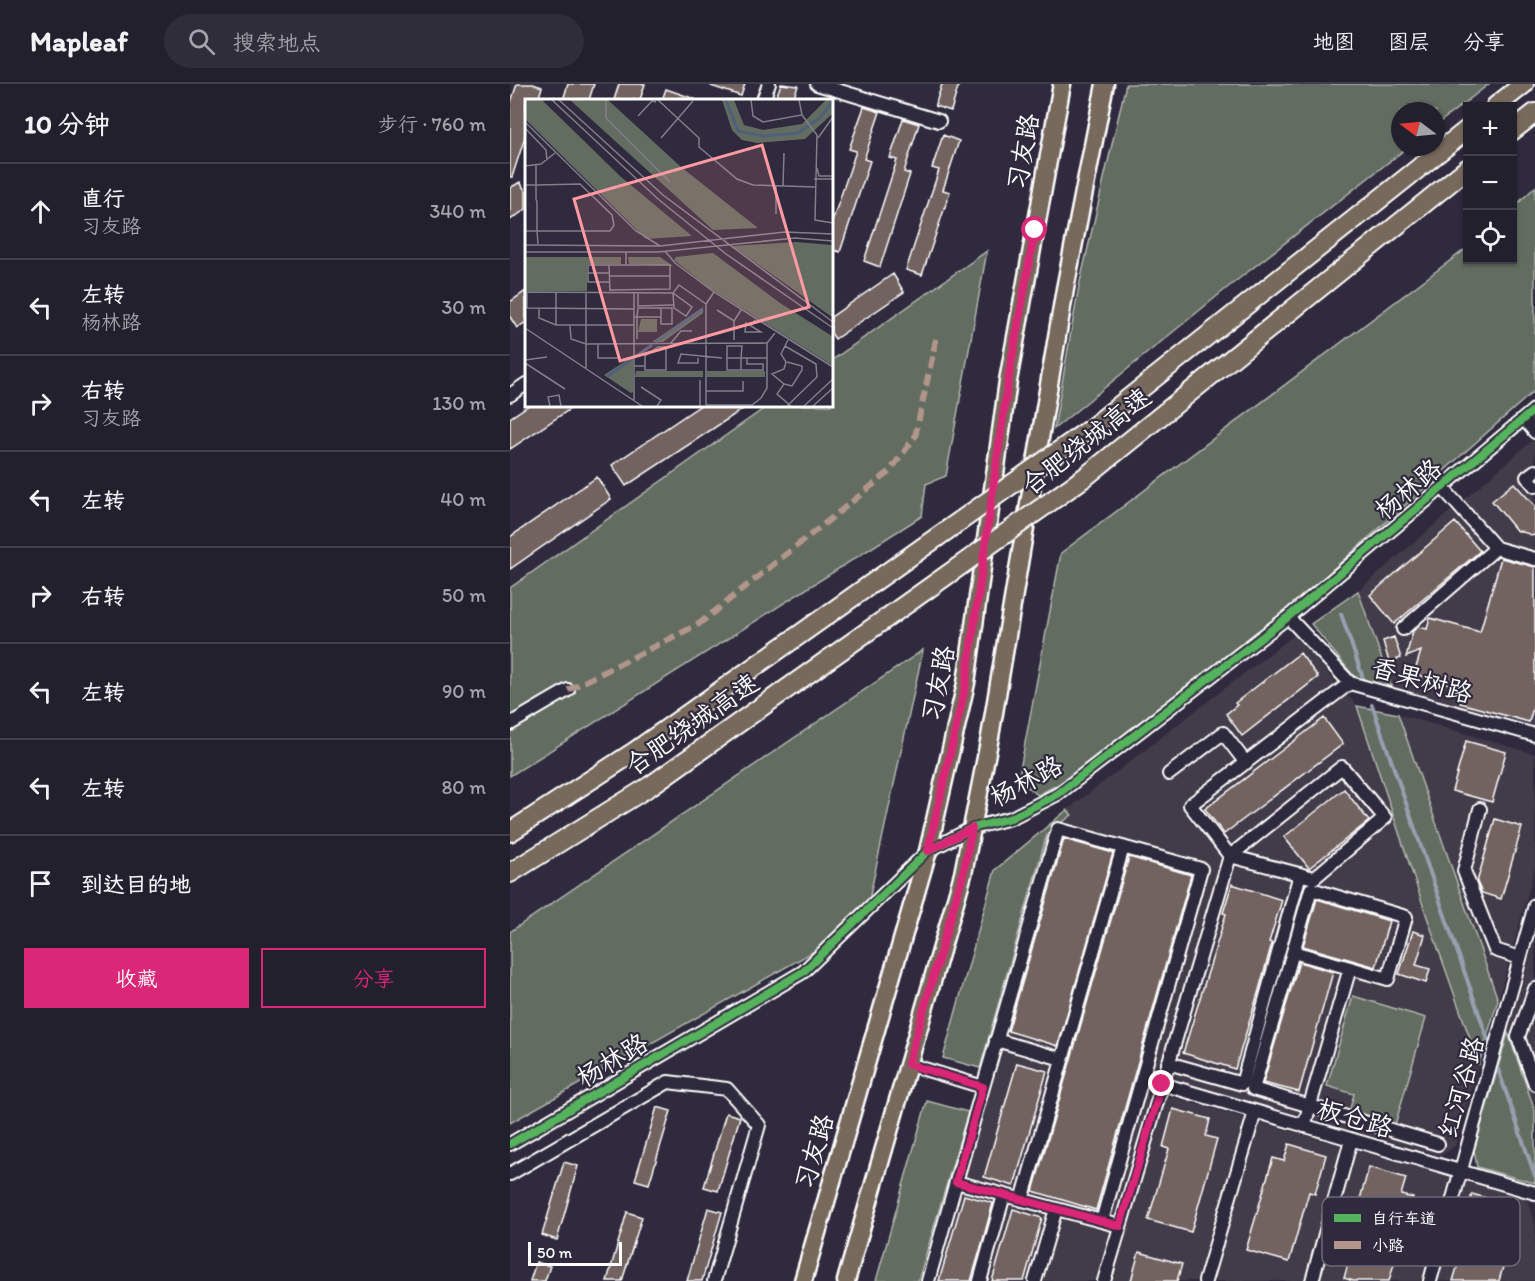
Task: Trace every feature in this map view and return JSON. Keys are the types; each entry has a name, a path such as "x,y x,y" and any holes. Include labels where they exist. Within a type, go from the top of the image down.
{"highway":[{"path":"1501,102 1524,84"},
{"path":"1517,127 1535,113"},
{"name":"合肥绕城高速","path":"510,832 634,752 1090,429 1463,132"},
{"name":"合肥绕城高速","path":"510,873 650,786 1085,477 1463,171"}],"main road":[{"name":"习友路","path":"803,1281 928,851 966,683 1008,381 1062,84"},
{"path":"846,1281 963,874 992,725 1065,289 1105,84"}],"street":[{"path":"763,99 769,84"},
{"path":"817,84 939,121"},
{"path":"510,395 525,385"},
{"name":"杨林路","path":"510,1144 803,972 928,851 972,828 1011,818 1058,794 1288,617 1535,409"},
{"path":"1524,419 1535,432"},
{"path":"1535,471 1527,477 1535,486"},
{"path":"1442,487 1496,548 1535,559"},
{"path":"1403,629 1496,548"},
{"name":"香果树路","path":"1288,617 1350,683 1535,735"},
{"path":"1104,1281 1230,856 1342,767 1385,818 1314,878 1230,856 1190,806 1350,683"},
{"path":"510,724 568,690"},
{"path":"1169,774 1223,733 1246,763"},
{"path":"1480,808 1464,871 1495,950 1520,958"},
{"path":"928,1281 1058,829 1201,869 1102,1221"},
{"path":"1022,1200 1123,847"},
{"path":"1168,1063 1242,1084 1300,874"},
{"path":"1293,951 1388,979 1406,917 1311,889 1293,951 1253,1089 1438,1144"},
{"name":"红河谷路","path":"1453,1197 1535,905"},
{"path":"1304,1126 1350,968"},
{"path":"1535,989 1518,1037 1535,1084"},
{"path":"996,1041 1062,1059"},
{"path":"908,1064 983,1087"},
{"path":"510,1174 668,1082 727,1089 759,1125 714,1281"},
{"name":"板仓路","path":"1162,1084 1535,1193"},
{"path":"1205,1281 1255,1112"},
{"path":"1335,1197 1351,1140"},
{"path":"956,1182 1120,1226"},
{"path":"980,1281 1004,1195"},
{"path":"1035,1281 1056,1209"},
{"path":"1312,1281 1322,1245"},
{"name":"红河谷路","path":"1430,1281 1434,1266"}],"shaded area":[{"path":"1535,438 1535,729 1392,688 1358,591"},
{"path":"1294,635 1357,706 1427,917 1479,1064 1455,1146 1441,1156 1153,1073 1148,1090 1527,1199 1535,1223 1535,1281 918,1281 1047,834 1072,815 1067,810"},
{"path":"1398,714 1535,754 1535,868 1498,1000"},
{"path":"1535,939 1535,1111 1508,1033"}],"green space":[{"path":"1126,84 1489,84 1445,118 1445,102 1391,102 1391,156 1396,156 1227,288 1054,429 1079,286"},
{"path":"1535,187 1535,390 1251,642 1072,777 1038,795 1018,780 1061,553 1463,251 1463,264 1517,264 1517,204"},
{"path":"987,251 946,476 926,484 922,516 510,776 510,588 768,406 832,406 832,360"},
{"path":"1358,591 1392,688 1356,679 1311,624"},
{"path":"923,650 864,923 510,1123 510,932"},
{"path":"1357,706 1398,714 1498,1000 1479,1064 1427,917"},
{"path":"1067,810 1072,815 1047,834 980,1068 943,1058 995,870"},
{"path":"1353,996 1426,1018 1395,1125 1349,1112 1354,1094 1327,1086"},
{"path":"1508,1033 1535,1111 1535,1183 1477,1167 1474,1150"},
{"path":"927,1101 968,1112 918,1281 876,1281"}],"building":[{"path":"517,84 533,84 542,87 538,99 525,99 525,137 512,177 510,177 510,105"},
{"path":"568,84 594,84 589,99 563,99"},
{"path":"619,84 645,84 640,99 614,99"},
{"path":"711,84 745,84 741,96 711,86"},
{"path":"781,84 798,86 793,99 775,99"},
{"path":"942,84 959,84 951,111 935,106"},
{"path":"666,89 695,99 662,99"},
{"path":"864,107 880,112 864,159 870,161 840,252 832,249 832,222 856,151 849,149"},
{"path":"903,119 919,124 904,172 910,174 880,267 864,261 897,160 890,158"},
{"path":"943,135 959,141 943,190 950,192 922,275 906,270 939,170 932,168"},
{"path":"520,182 525,190 525,210 510,220 510,188"},
{"path":"893,274 904,292 835,339 832,334 832,316"},
{"path":"525,292 525,323 517,328 510,317 510,302"},
{"path":"528,406 574,406 510,449 510,418"},
{"path":"700,406 747,406 626,486 612,465"},
{"path":"597,477 611,499 510,569 510,537"},
{"path":"1514,483 1535,506 1535,536 1516,530 1492,501"},
{"path":"1455,522 1480,551 1394,624 1370,595"},
{"path":"1501,558 1535,567 1535,701 1529,722 1460,703 1464,688 1414,674 1421,651 1406,657 1413,631 1418,627 1427,629 1430,618 1480,632"},
{"path":"1394,637 1401,658 1389,662 1383,641"},
{"path":"1300,653 1318,677 1242,736 1226,714 1237,705 1235,703"},
{"path":"1324,718 1343,744 1224,834 1205,809"},
{"path":"1466,741 1506,752 1492,802 1452,791"},
{"path":"1344,789 1369,821 1309,868 1284,837"},
{"path":"1495,819 1522,827 1501,899 1482,893 1477,882"},
{"path":"1064,839 1113,853 1058,1046 1008,1031"},
{"path":"1129,857 1191,875 1096,1210 1033,1191"},
{"path":"1232,884 1282,900 1269,942 1272,943 1259,990 1235,1069 1183,1053 1226,914 1223,913"},
{"path":"1317,899 1389,921 1376,967 1303,946"},
{"path":"1413,931 1425,935 1416,965 1430,969 1426,983 1399,974"},
{"path":"1299,962 1333,972 1299,1092 1263,1083"},
{"path":"1017,1063 1047,1071 1014,1186 984,1177"},
{"path":"657,1107 671,1111 649,1184 635,1180"},
{"path":"1173,1109 1210,1119 1206,1136 1217,1139 1191,1232 1148,1220 1169,1149 1163,1147"},
{"path":"726,1113 740,1117 718,1191 704,1187"},
{"path":"1289,1144 1326,1155 1315,1194 1309,1192 1289,1262 1246,1250 1273,1158 1284,1161"},
{"path":"564,1162 578,1166 557,1240 542,1235"},
{"path":"1369,1167 1406,1178 1401,1195 1409,1197 1361,1197"},
{"path":"964,1195 993,1203 981,1247 971,1281 939,1281"},
{"path":"708,1208 722,1212 702,1281 687,1281"},
{"path":"1013,1209 1042,1218 1024,1281 992,1281"},
{"path":"627,1212 642,1217 622,1281 607,1281"},
{"path":"1139,1252 1182,1264 1177,1281 1131,1281"},
{"path":"536,1262 550,1266 545,1281 530,1281"},
{"path":"1347,1266 1393,1266 1389,1281 1353,1281 1344,1278"},
{"path":"1457,1266 1503,1266 1499,1281 1453,1281"}],"waterway":[{"path":"1341,614 1364,681"},
{"path":"1372,705 1488,1040"},
{"path":"1498,1069 1535,1176"}],"marked path":[{"path":"568,690 699,624 889,472 915,437 937,335"}],"cycle path":[{"path":"510,1144 803,972 928,851 972,828 1011,818 1058,794 1288,617 1535,409"}],"route":[{"path":"1035,230 1008,381 966,683 928,851 972,828 963,874 908,1064 983,1087 956,1182 1120,1226 1162,1084"}]}
